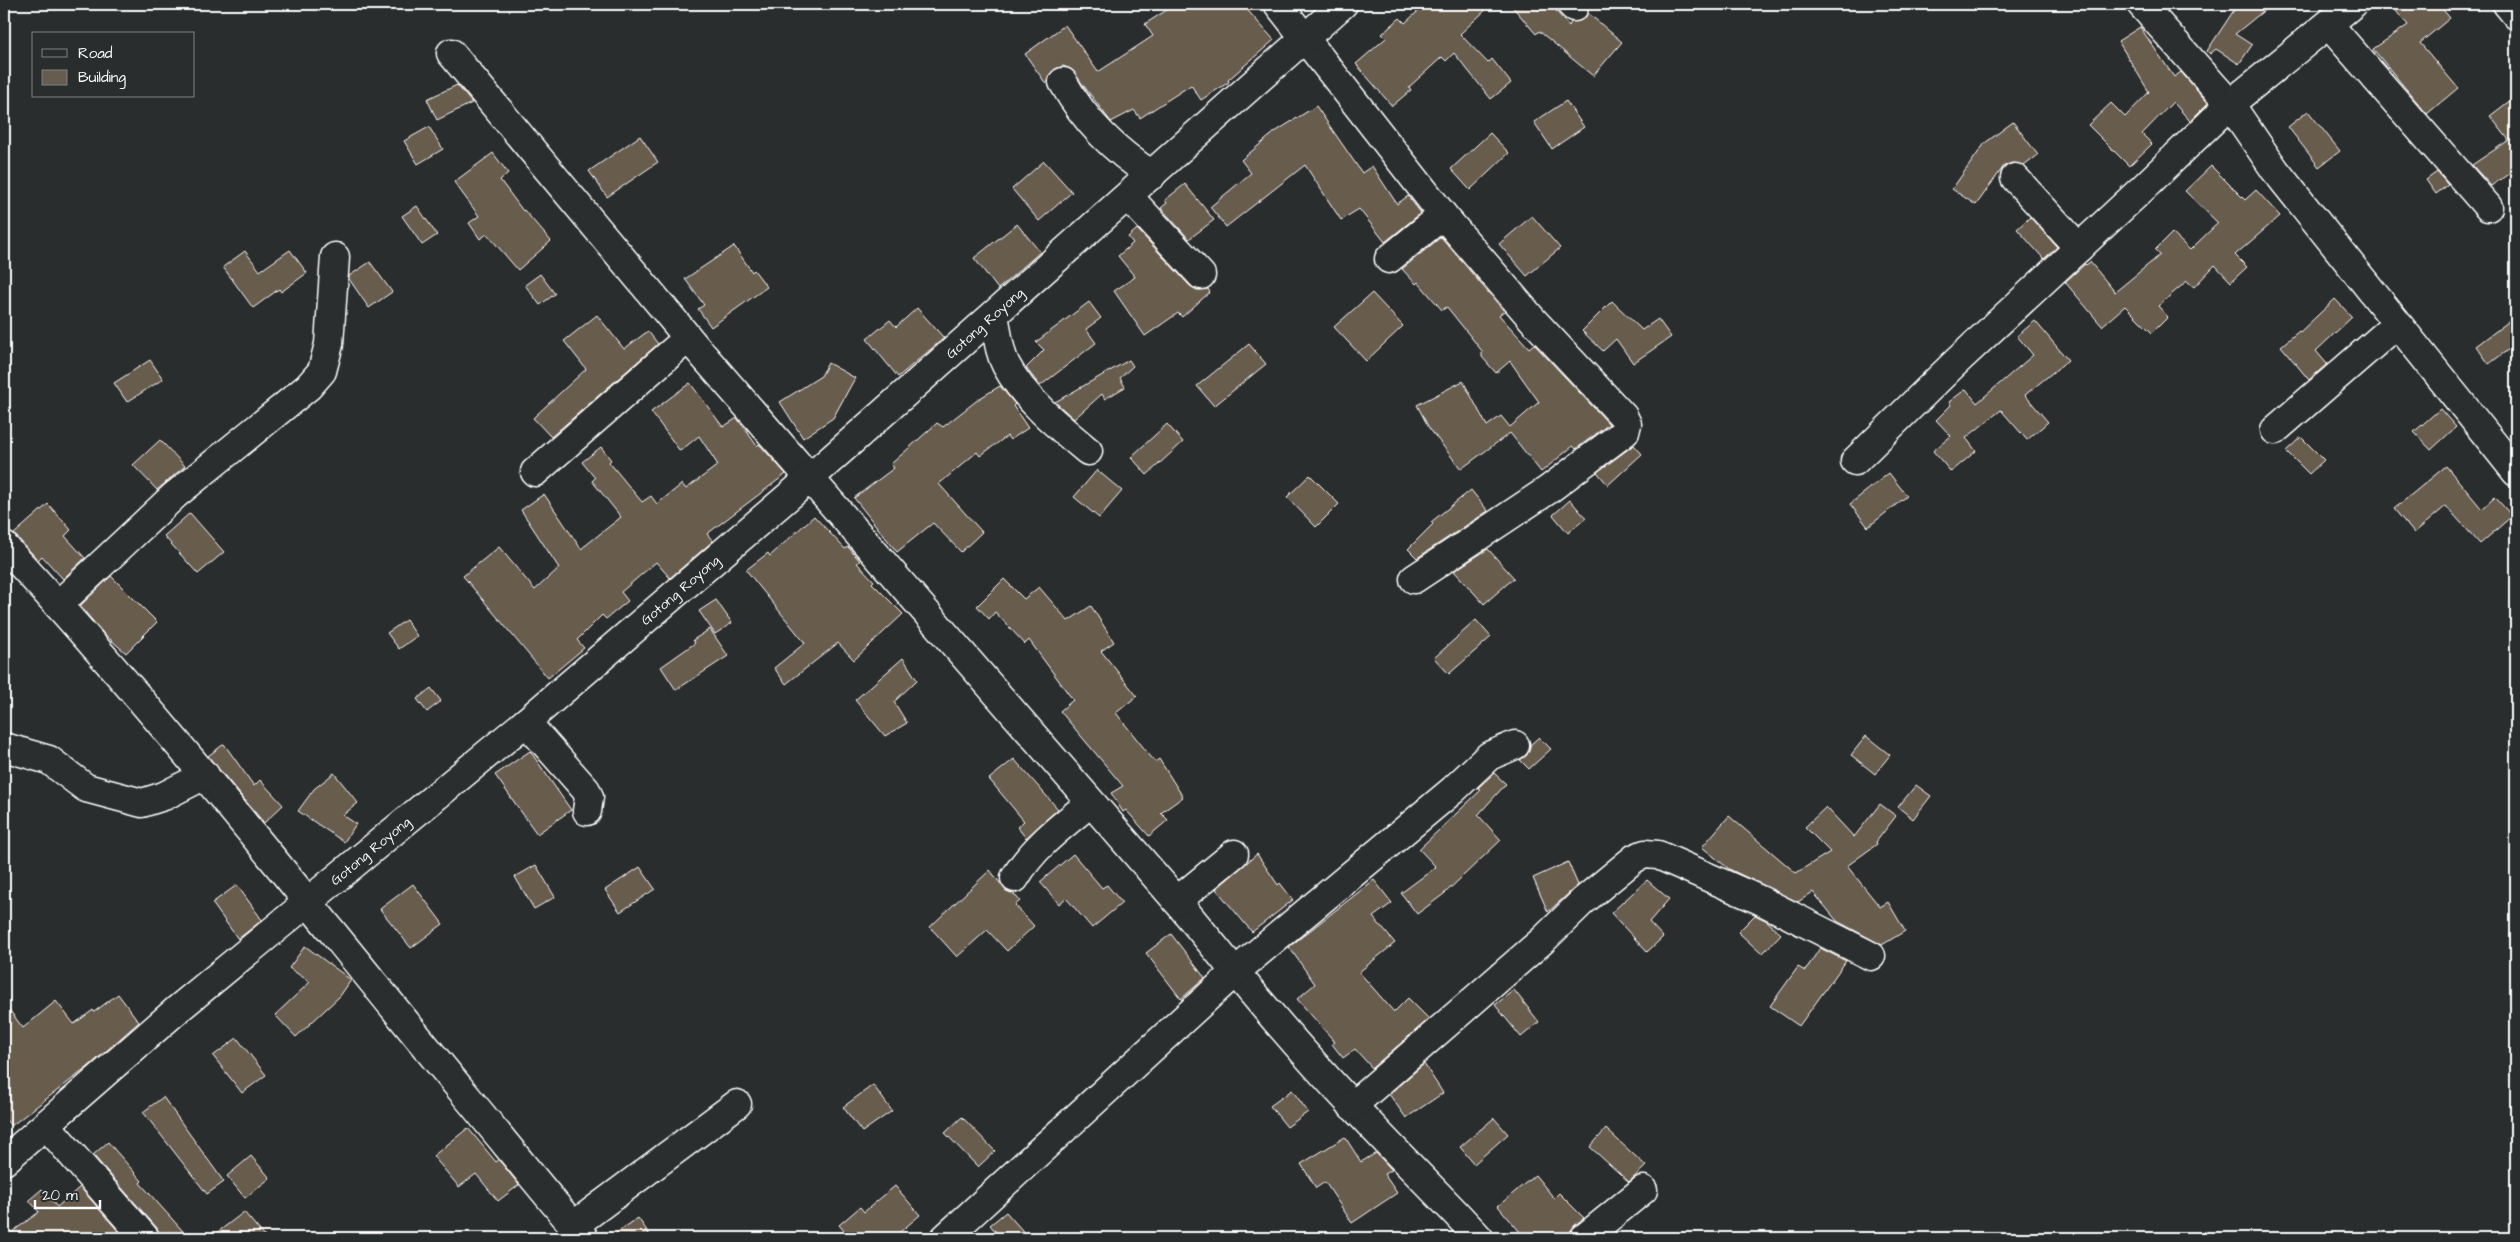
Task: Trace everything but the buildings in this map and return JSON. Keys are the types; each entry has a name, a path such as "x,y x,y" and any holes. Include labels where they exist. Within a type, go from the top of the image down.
{"street":[{"path":"1278,4 1306,36 1443,215 1533,320 1623,416 1627,424 1625,432 1548,490 1414,578"},
{"name":"Gotong Royong","path":"4,1162 178,1009 526,722 810,478 1343,4"},
{"path":"1855,461 1953,364 2079,248 2230,104 2353,4"},
{"path":"2507,4 2516,15"},
{"path":"2152,7 2230,104 2276,170 2516,472"},
{"path":"2329,25 2488,207"},
{"path":"451,53 688,338 1177,901 1235,972 1352,1106 1437,1191 1479,1238"},
{"path":"1063,82 1076,107 1103,137 1126,157 1152,175"},
{"path":"2015,178 2079,248"},
{"path":"1128,196 1202,275"},
{"path":"1389,259 1443,215"},
{"path":"58,605 175,495 244,437 308,387 322,371 330,344 335,257"},
{"path":"994,316 1001,352 1014,377 1056,424 1088,451"},
{"path":"2275,430 2397,324"},
{"path":"535,472 688,338"},
{"path":"4,546 58,605 205,775 578,1232 737,1104"},
{"path":"526,722 579,780 589,797 587,811"},
{"path":"944,1238 1235,972 1453,790 1489,756 1515,745"},
{"path":"4,747 49,760 86,788 142,803 164,796 205,775"},
{"path":"1014,878 1028,857 1043,841 1090,803"},
{"path":"1177,901 1234,854"},
{"path":"1352,1106 1544,940 1583,900 1635,858 1645,854 1658,855 1760,900 1871,956"},
{"path":"46,1125 145,1238"},
{"path":"1584,1238 1643,1190"}]}
